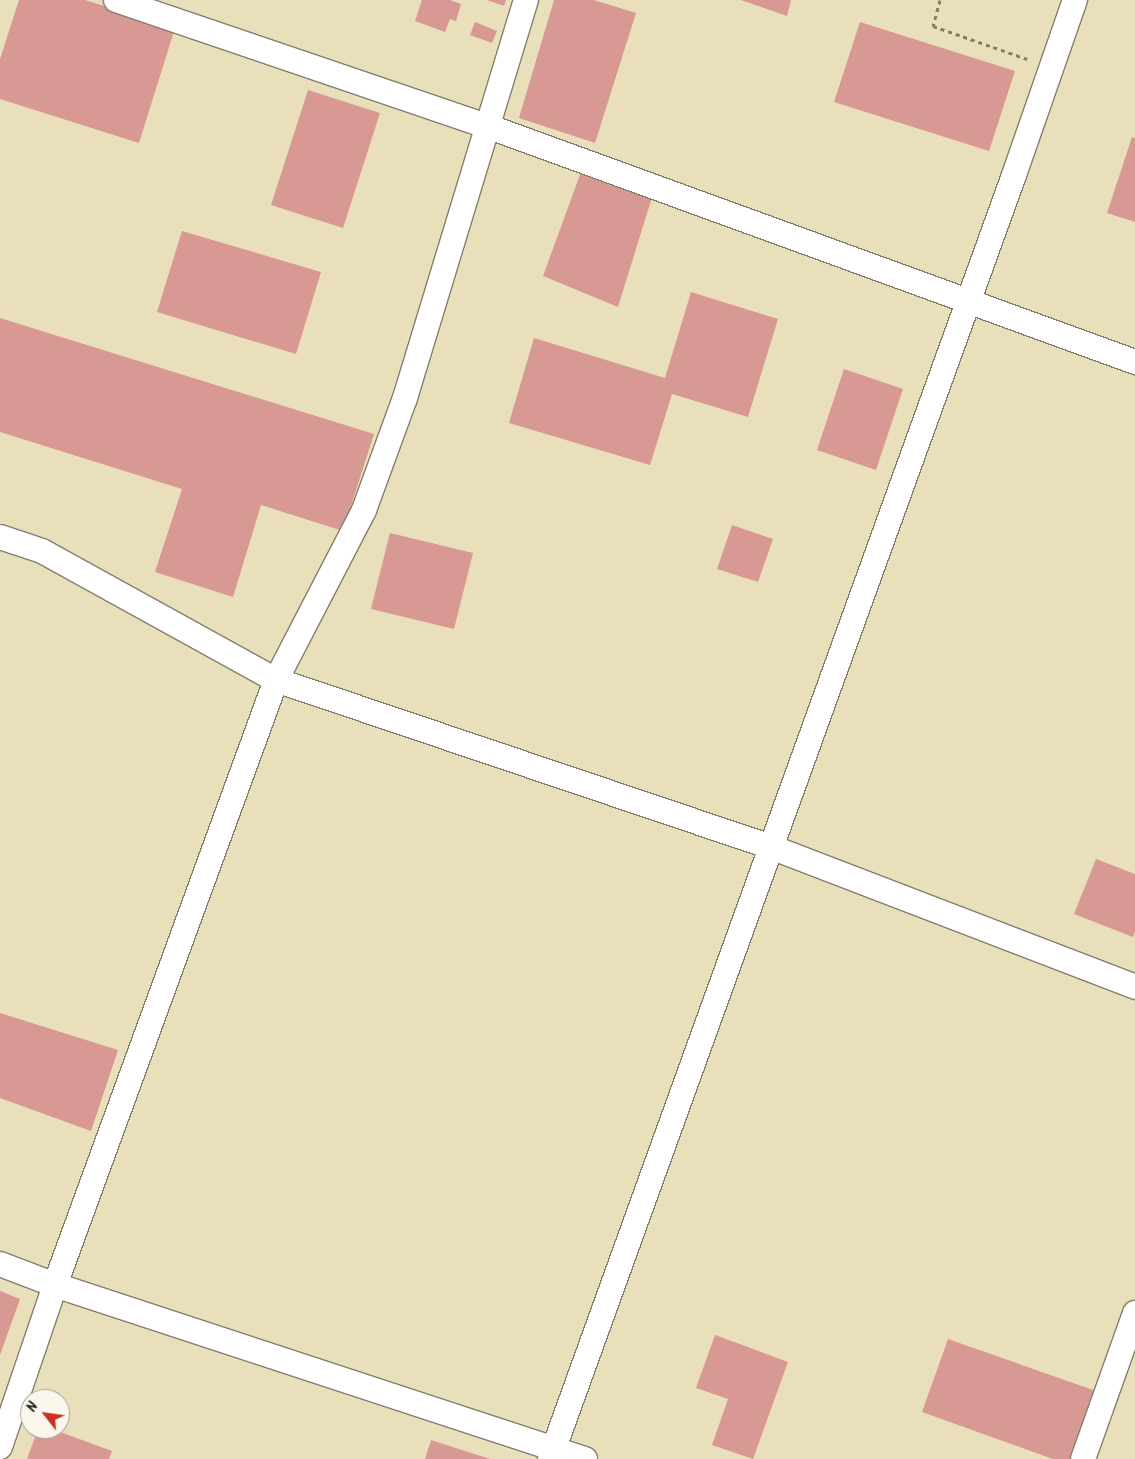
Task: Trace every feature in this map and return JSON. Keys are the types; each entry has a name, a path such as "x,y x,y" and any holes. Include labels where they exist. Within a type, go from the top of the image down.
{"street":[{"path":"116,0 487,126 1135,362"},
{"path":"0,1447 55,1285 276,680 364,510 405,398 526,0"},
{"path":"552,1453 968,302 1075,0"},
{"path":"0,537 42,551 276,680 771,847 1135,987"},
{"path":"0,1264 55,1285 552,1453 585,1459"},
{"path":"1083,1459 1135,1313"}],"path":[{"path":"940,0 933,26 1051,68"}],"building":[{"path":"19,0 85,0 175,28 139,143 0,99 0,59"},
{"path":"422,0 450,0 461,4 456,21 450,19 445,32 415,21"},
{"path":"487,0 506,0 504,6"},
{"path":"554,0 594,0 636,13 595,143 519,118"},
{"path":"741,0 791,0 787,16"},
{"path":"475,22 497,31 492,43 470,35"},
{"path":"860,22 1015,71 989,151 834,102"},
{"path":"308,90 380,113 343,228 271,205"},
{"path":"1132,137 1135,138 1135,222 1107,213"},
{"path":"581,172 653,194 618,307 543,276"},
{"path":"182,231 321,272 296,354 157,312"},
{"path":"691,292 778,319 748,417 672,394 650,465 509,423 534,338 665,378"},
{"path":"0,318 374,434 343,531 261,505 233,597 155,572 182,489 0,432"},
{"path":"844,369 903,389 876,470 817,450"},
{"path":"732,525 773,539 758,582 717,569"},
{"path":"390,533 473,553 454,629 371,609"},
{"path":"1096,859 1135,874 1135,931 1133,937 1074,914"},
{"path":"0,1013 118,1050 91,1131 0,1098"},
{"path":"0,1291 20,1299 0,1355"},
{"path":"715,1335 788,1362 753,1459 712,1445 728,1399 696,1388"},
{"path":"948,1339 1096,1391 1071,1459 1053,1459 922,1412"},
{"path":"70,1436 112,1451 109,1459 27,1459 34,1439 70,1439"},
{"path":"431,1440 490,1459 425,1459"}]}
